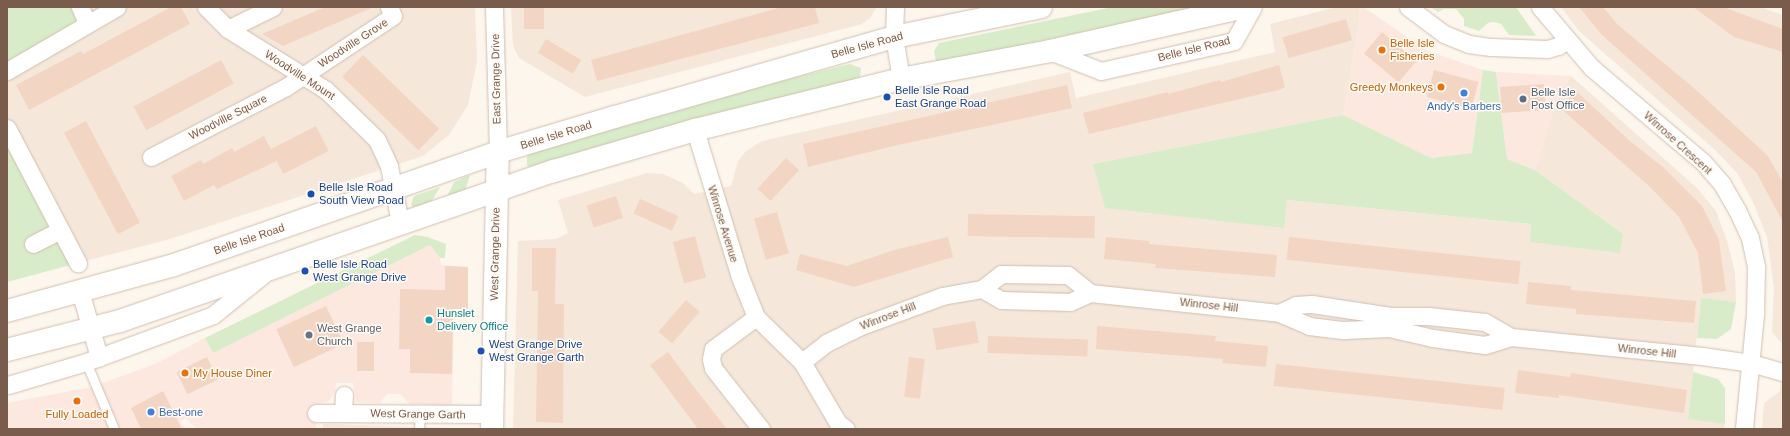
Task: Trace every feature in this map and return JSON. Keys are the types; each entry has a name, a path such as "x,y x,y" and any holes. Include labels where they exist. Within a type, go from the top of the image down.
{"street":[{"path":"80,7 87,23"},
{"path":"7,71 87,23 117,7"},
{"name":"Woodville Mount","path":"206,7 228,29 304,75 348,109 377,140 389,166 392,189 400,223"},
{"path":"228,29 273,7"},
{"name":"Woodville Grove","path":"304,75 393,16 389,7"},
{"name":"East Grange Drive","path":"494,7 498,152"},
{"path":"895,7 894,36 901,79"},
{"name":"Belle Isle Road","path":"7,311 174,265 498,152 894,36 1041,7"},
{"path":"7,350 120,321 554,171 695,130 901,79 1050,51 1246,7"},
{"name":"Belle Isle Road","path":"1050,51 1101,71 1234,41 1253,7"},
{"path":"1408,7 1444,34 1469,44 1491,47 1547,49 1558,46 1568,40"},
{"name":"Winrose Crescent","path":"1540,7 1592,68 1703,162 1722,184 1737,210 1750,238 1756,268 1751,363 1744,429"},
{"name":"Woodville Square","path":"151,157 286,87 304,75"},
{"path":"7,128 78,264"},
{"name":"Winrose Avenue","path":"695,130 740,277 756,316 802,362 838,427"},
{"name":"West Grange Drive","path":"492,422 498,152"},
{"path":"33,244 60,230"},
{"path":"8,385 92,360 213,315 271,269"},
{"name":"Winrose Hill","path":"802,362 826,343 897,311 942,296 982,289 1001,274 1068,275 1090,293 1279,313 1309,326 1344,330 1390,322 1485,322 1510,337"},
{"path":"982,289 1000,300 1070,302 1090,293"},
{"path":"80,291 91,328 92,360"},
{"path":"756,316 713,349 711,359 713,368 761,429"},
{"name":"Winrose Hill","path":"1390,322 1433,338 1484,345 1510,337 1751,363 1783,372"},
{"path":"343,413 344,395"},
{"name":"West Grange Garth","path":"316,412 343,413 419,421 492,422"}],"lane":[{"path":"92,360 114,429"}],"shaded area":[{"path":"80,7 475,7 477,61 468,105 449,135 423,156 170,239 78,263 7,128 7,71"},
{"path":"511,7 877,7 870,18 862,24 585,97 519,58 513,46"},
{"path":"1337,7 1358,7 1360,17 1343,115 1093,164 1283,228 1287,200 1531,224 1530,242 1623,234 1535,170 1556,101 1571,76 1697,188 1716,211 1727,241 1735,272 1736,302 1701,299 1688,418 1725,424 1724,429 513,429 518,241 556,239 568,233 558,200 647,173 663,174 683,183 694,194 731,186 738,161 746,151 762,141 1070,72 1076,98 1275,52 1270,24"},
{"path":"1358,7 1364,7 1425,50 1483,70 1472,153 1431,158 1343,115 1360,17"},
{"path":"1561,7 1761,7 1783,15 1783,345 1772,332 1774,288 1767,237 1753,202 1737,173 1716,151 1579,31"},
{"path":"1496,72 1571,76 1556,101 1535,170 1507,159"},
{"path":"430,245 440,258 441,265 468,267 468,309 454,309 452,405 410,404 400,394 387,394 380,403 356,402 353,383 336,383 335,392 328,402 317,404 316,429 197,429 185,418 180,422 186,429 7,429 7,403 92,387 155,364 205,338 213,353"},
{"path":"1783,354 1783,429 1762,429 1764,403 1780,391"},
{"path":"323,424 450,428 451,429 323,429"}],"green space":[{"path":"7,7 80,7 87,23 7,71"},
{"path":"1113,7 1200,7 938,63 936,61 934,51 939,43"},
{"path":"1430,7 1516,7 1536,36 1509,35 1501,24 1494,22 1488,23 1479,31 1464,26 1464,19 1456,9 1444,9 1438,12"},
{"path":"850,64 861,68 860,79 531,169 527,165 527,157 531,153 727,94"},
{"path":"1483,70 1496,72 1507,159 1535,170 1623,234 1620,253 1530,242 1531,224 1287,200 1284,228 1105,208 1093,164 1343,115 1431,158 1472,153"},
{"path":"7,128 78,263 7,282"},
{"path":"470,175 465,191 444,203 454,182"},
{"path":"440,187 430,204 414,209 411,204 414,196"},
{"path":"415,235 428,237 446,244 445,258 440,258 430,245 213,353 205,338"},
{"path":"1701,298 1736,302 1731,329 1717,339 1697,338"},
{"path":"1693,372 1718,379 1725,388 1725,424 1688,419"}],"building":[{"path":"171,7 181,7 190,24 29,110 16,85 81,51 83,54"},
{"path":"325,7 374,7 283,46 262,34"},
{"path":"524,7 544,7 544,29 524,29"},
{"path":"782,7 815,7 819,23 597,81 591,60"},
{"path":"1579,7 1603,7 1618,25 1694,88 1768,156 1783,183 1783,222 1756,172 1602,35"},
{"path":"1693,7 1723,7 1783,29 1783,52 1734,37"},
{"path":"1346,19 1352,40 1289,58 1283,37"},
{"path":"1382,32 1416,61 1398,82 1364,53"},
{"path":"546,39 581,60 573,74 538,53"},
{"path":"363,55 439,129 418,150 342,77"},
{"path":"221,60 234,84 146,130 134,106"},
{"path":"1279,65 1285,87 1279,90 1089,134 1083,113 1168,92 1168,94 1220,80 1221,82"},
{"path":"1434,70 1478,82 1471,109 1427,97"},
{"name":"Belle Isle Post Office","path":"1544,84 1546,110 1502,113 1500,87"},
{"path":"1067,85 1072,108 898,145 808,167 803,144"},
{"path":"1575,90 1631,142 1663,167 1702,206 1719,240 1726,291 1703,294 1698,253 1679,217 1649,186 1559,107"},
{"path":"86,121 140,223 118,234 64,133"},
{"path":"316,126 329,151 283,174 271,149"},
{"path":"264,136 277,161 217,189 214,185 184,201 171,176 201,160 203,164 232,148 234,152"},
{"path":"786,158 799,170 771,201 757,189"},
{"path":"616,196 623,218 594,227 587,206"},
{"path":"640,199 678,216 672,231 633,214"},
{"path":"777,212 789,253 766,260 754,219"},
{"path":"968,214 1095,216 1095,238 968,236"},
{"path":"695,236 706,278 684,283 673,242"},
{"path":"948,237 953,257 854,287 796,270 800,254 847,266 894,250"},
{"path":"1106,237 1149,241 1149,244 1277,255 1275,277 1155,268 1156,264 1104,259"},
{"path":"1289,237 1521,261 1518,284 1287,260"},
{"path":"532,248 556,248 555,304 564,304 563,423 536,422 538,291 532,291"},
{"name":"Hunslet Delivery Office","path":"445,266 468,267 468,309 454,309 452,374 410,373 410,349 399,349 400,289 445,290"},
{"path":"1528,282 1571,286 1571,290 1696,301 1694,323 1576,314 1576,309 1526,304"},
{"path":"686,300 700,312 672,344 658,332"},
{"name":"West Grange Church","path":"326,306 344,344 294,367 276,329"},
{"path":"975,321 979,343 936,350 933,328"},
{"path":"1097,326 1216,336 1215,341 1268,346 1266,367 1222,363 1223,359 1096,349"},
{"path":"988,336 1088,339 1087,356 987,353"},
{"path":"357,342 374,342 374,371 357,371"},
{"path":"668,352 727,429 698,429 650,365"},
{"path":"207,357 218,379 187,394 176,372"},
{"path":"909,357 925,359 920,399 904,397"},
{"path":"1276,364 1505,388 1502,410 1274,386"},
{"path":"1518,370 1570,377 1571,373 1687,390 1684,413 1559,395 1559,398 1515,393"},
{"path":"163,391 182,429 141,429 131,408"}],"place":[{"name":"Belle Isle Fisheries","path":"1382,50"},
{"name":"Greedy Monkeys","path":"1441,87"},
{"name":"Andy's Barbers","path":"1464,93"},
{"name":"Belle Isle Road East Grange Road","path":"887,97"},
{"name":"Belle Isle Post Office","path":"1523,99"},
{"name":"Belle Isle Road South View Road","path":"311,194"},
{"name":"Belle Isle Road West Grange Drive","path":"305,271"},
{"name":"Hunslet Delivery Office","path":"429,320"},
{"name":"West Grange Church","path":"309,335"},
{"name":"West Grange Drive West Grange Garth","path":"481,351"},
{"name":"My House Diner","path":"185,373"},
{"name":"Fully Loaded","path":"77,401"},
{"name":"Best-one","path":"151,412"}]}
